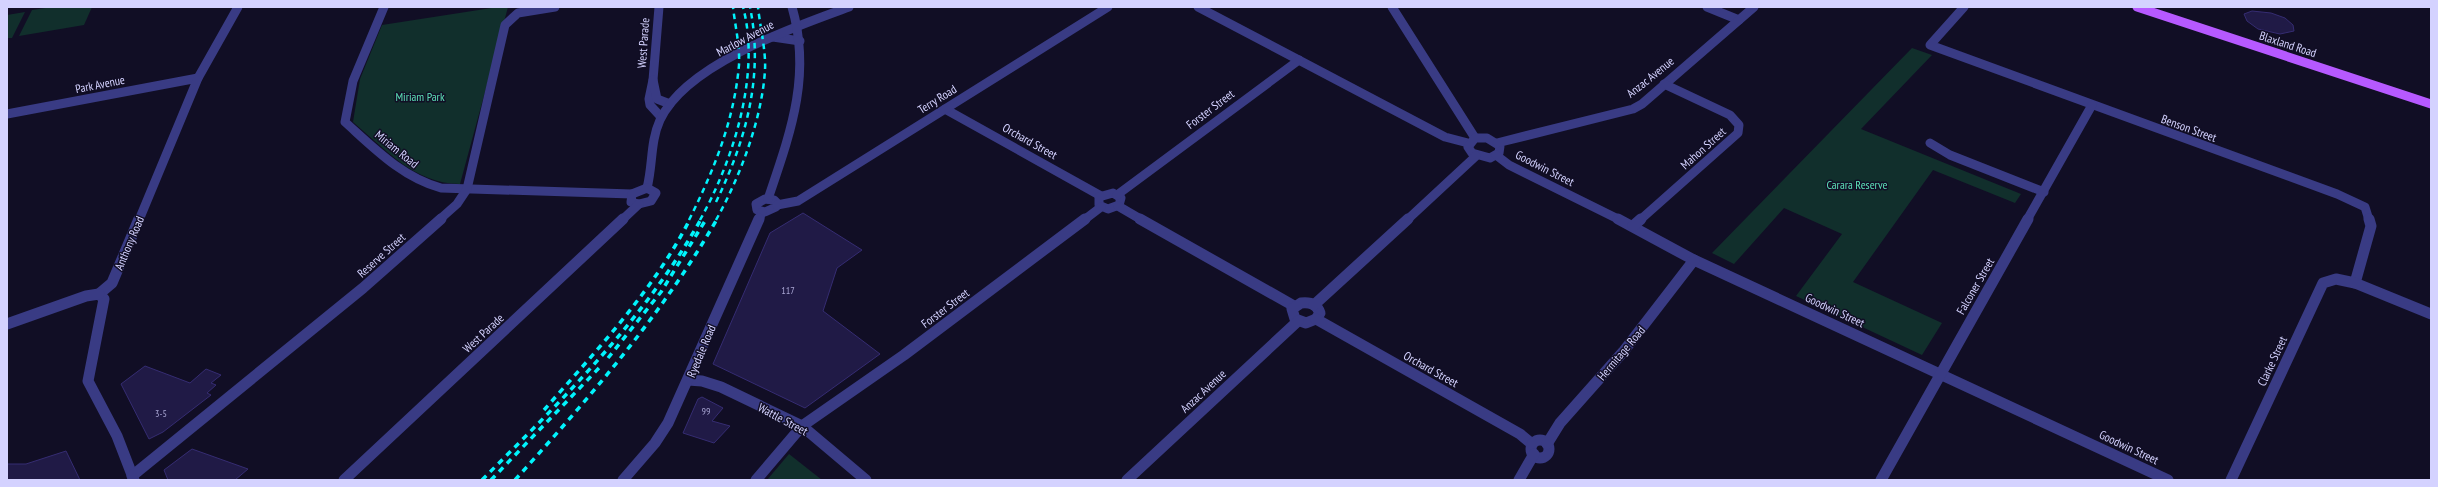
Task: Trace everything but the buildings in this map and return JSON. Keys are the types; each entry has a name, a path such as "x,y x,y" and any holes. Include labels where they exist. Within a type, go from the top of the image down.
{"main road":[{"name":"Blaxland Road","path":"2137,7 2431,104"}],"street":[{"name":"Anthony Road","path":"100,294 112,283 198,78 238,7"},
{"name":"Miriam Road","path":"384,7 353,80 345,122 406,174 422,184 441,188 632,194"},
{"name":"Reserve Street","path":"133,478 363,288 455,207 467,189 505,25 518,13 555,7"},
{"name":"West Parade","path":"659,7 653,80 648,99 650,105 665,111"},
{"path":"777,205 776,201 768,199 785,148 795,104 801,59 798,24 792,7"},
{"name":"Marlow Avenue","path":"665,111 692,83 717,66 798,24 849,7"},
{"name":"Terry Road","path":"762,212 771,211 777,205 790,204 798,201 1108,7"},
{"path":"1198,7 1427,126 1445,137 1472,141 1486,138 1497,143 1500,149 1496,155 1490,158 1476,156 1469,150 1472,141 1464,124 1392,7"},
{"path":"1707,7 1739,20"},
{"name":"Anzac Avenue","path":"1497,143 1633,108 1664,84 1754,7"},
{"name":"Benson Street","path":"1964,7 1930,45 2338,194 2365,207 2371,226 2355,283"},
{"path":"773,37 800,41"},
{"name":"Forster Street","path":"1117,194 1299,60"},
{"name":"Park Avenue","path":"7,114 198,78"},
{"name":"West Parade","path":"653,80 657,99 665,111"},
{"name":"Mahon Street","path":"1633,226 1738,133 1739,125 1730,115 1664,84"},
{"name":"Falconer Street","path":"1880,480 2092,105"},
{"name":"Orchard Street","path":"945,109 1101,201"},
{"path":"639,204 631,202 632,194 647,188 652,141 665,111"},
{"path":"1427,126 1452,135 1462,131 1464,124"},
{"path":"1930,143 1950,155 2044,192"},
{"name":"Goodwin Street","path":"1496,155 1509,165 1633,226 1694,260 1941,373 2168,480"},
{"path":"1314,305 1476,156"},
{"name":"West Parade","path":"344,480 639,204 651,201 656,195 654,190 647,188"},
{"path":"1109,193 1117,194 1122,200 1118,206 1108,209 1101,201 1109,193"},
{"name":"Ryedale Road","path":"623,480 661,435 688,380 762,212 757,210 756,204 768,199"},
{"name":"Forster Street","path":"756,480 802,426 904,355 1101,201"},
{"path":"1118,206 1294,306"},
{"name":"Hermitage Road","path":"1533,449 1547,456 1550,452 1547,444 1560,423 1623,352 1694,260"},
{"name":"Clarke Street","path":"2231,480 2323,283 2336,279 2355,283 2431,314"},
{"path":"7,324 86,296 100,294 104,299 88,373 88,381 117,436 133,478"},
{"path":"1301,303 1314,305 1320,313 1316,319 1310,322 1298,321 1292,316 1294,306 1301,303"},
{"name":"Orchard Street","path":"1316,319 1520,434 1533,449"},
{"name":"Anzac Avenue","path":"1127,480 1298,321"},
{"name":"Wattle Street","path":"688,380 702,381 721,387 802,426 866,480"},
{"path":"1519,480 1533,449"}],"green space":[{"path":"52,7 92,7 84,25 19,36 32,10"},
{"name":"Miriam Park","path":"498,7 508,7 460,184 429,178 415,172 389,153 353,122 360,79 382,25"},
{"path":"25,12 12,38 7,38 7,15"},
{"name":"Carara Reserve","path":"1912,48 1932,55 1861,129 2021,194 2015,203 1933,170 1853,282 1942,323 1922,355 1796,296 1842,234 1784,208 1734,264 1712,253"},
{"path":"789,454 822,480 767,480"}],"railway":[{"path":"689,220 707,183 722,145 733,106 739,65 738,43 733,7"},
{"path":"700,220 723,171 741,116 749,60 748,33 743,7"},
{"path":"716,202 736,155 750,107 755,58 754,33 750,7"},
{"path":"716,220 741,167 755,128 763,89 765,62 758,7"},
{"path":"544,410 604,342 642,295 676,245 690,219"},
{"path":"482,480 543,419 601,357 655,291 679,256 701,219"},
{"path":"515,480 597,387 623,355 673,289 717,219"},
{"path":"608,358 661,292 705,221"},
{"path":"491,480 599,368"}]}
